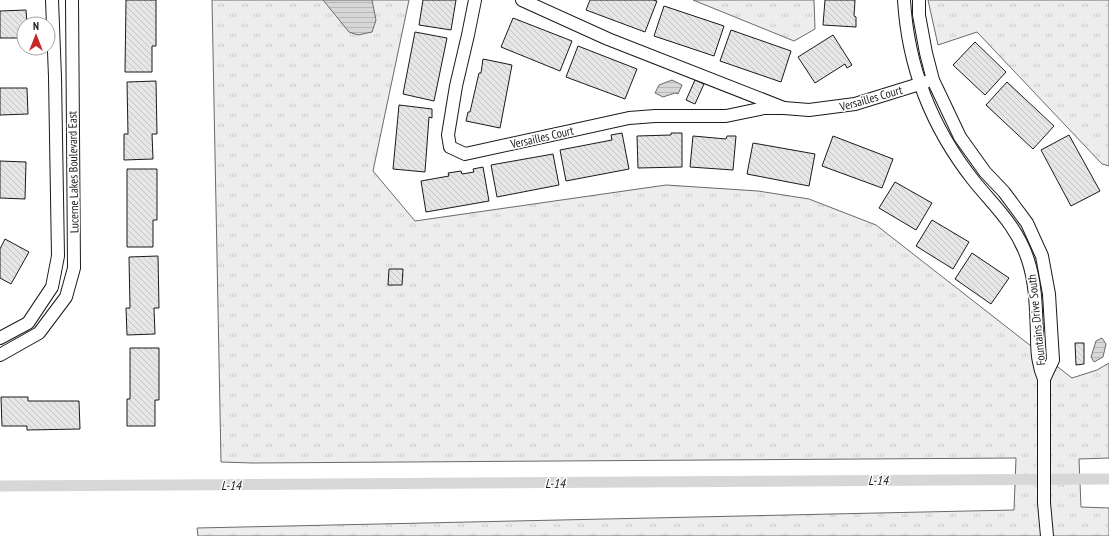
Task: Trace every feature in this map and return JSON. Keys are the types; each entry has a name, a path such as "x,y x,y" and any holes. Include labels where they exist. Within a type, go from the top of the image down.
{"street":[{"name":"Lucerne Lakes Boulevard East","path":"0,338 28,323 52,287 58,256 56,77 52,0"},
{"name":"Lucerne Lakes Boulevard East","path":"0,355 39,333 66,297 74,268 72,0"},
{"name":"Versailles Court","path":"475,0 456,86 448,135 450,147 465,154 629,118 654,116 726,116 764,108 809,110 855,104 933,80"},
{"name":"Versailles Court","path":"522,0 615,42 784,108"},
{"name":"Fountains Drive South","path":"904,0 905,16 912,56 919,84 947,144 974,181 993,202 1014,230 1028,260 1035,296 1038,361 1044,380 1044,502 1047,536"},
{"name":"Fountains Drive South","path":"919,0 926,53 933,80 960,137 985,172 1004,192 1027,223 1042,256 1049,294 1053,360 1044,380"},
{"path":"974,181 985,172"}],"green space":[{"path":"212,0 409,0 373,171 415,221 666,185 758,191 809,199 876,225 1072,378 1097,370 1109,363 1109,458 1079,459 1081,507 1109,508 1109,536 198,536 197,528 1014,510 1016,458 221,462"},
{"path":"693,0 814,0 815,29 794,41"},
{"path":"928,0 1109,0 1109,166 1102,164 977,32 938,45"}],"shaded area":[{"path":"323,0 372,0 376,20 372,32 358,35 349,32"},
{"path":"672,80 682,85 678,94 675,93 663,97 655,93 659,85"},
{"path":"1102,338 1106,344 1103,357 1094,362 1091,357 1096,341"}],"building":[{"path":"126,0 156,0 156,46 152,46 152,72 125,72"},
{"path":"423,0 456,0 451,30 419,25"},
{"path":"590,0 657,1 645,32 586,10"},
{"path":"825,0 855,0 854,16 856,17 856,27 823,25"},
{"path":"664,6 724,26 714,56 654,36"},
{"path":"26,10 26,16 16,16 16,38 0,38 0,11"},
{"path":"513,18 572,41 560,71 501,47"},
{"path":"731,30 791,51 781,82 720,61"},
{"path":"415,32 447,38 434,101 403,94"},
{"path":"833,35 852,65 847,68 845,64 815,83 798,57"},
{"path":"975,42 1006,72 985,95 953,65"},
{"path":"578,46 637,69 625,99 566,77"},
{"path":"483,59 512,65 500,128 466,121 468,112 470,112 479,73 481,73"},
{"path":"695,80 704,84 695,104 686,100"},
{"path":"156,81 157,134 152,134 153,159 124,160 124,134 128,134 127,82"},
{"path":"1007,82 1054,126 1033,149 986,105"},
{"path":"0,88 27,88 28,114 0,115"},
{"path":"399,105 432,109 432,118 429,117 425,172 393,169"},
{"path":"622,133 629,169 566,181 560,150 612,140 611,135"},
{"path":"671,133 682,133 682,167 638,168 637,136 671,135"},
{"path":"1069,135 1100,191 1071,206 1041,150"},
{"path":"693,136 726,139 727,136 736,136 733,170 690,167"},
{"path":"833,136 893,159 882,188 822,166"},
{"path":"753,143 815,154 809,186 747,174"},
{"path":"553,154 559,185 497,197 491,165"},
{"path":"0,161 26,162 25,199 0,198"},
{"path":"483,167 489,201 426,212 421,181 449,176 448,173 461,171 462,174 474,172 473,169"},
{"path":"127,169 157,169 157,220 153,220 153,247 127,247"},
{"path":"895,182 932,203 916,230 879,208"},
{"path":"932,220 969,242 953,269 916,246"},
{"path":"5,239 29,252 11,284 0,278 0,249"},
{"path":"972,253 1009,278 991,304 955,279"},
{"path":"158,256 159,308 154,308 155,334 127,335 126,308 130,308 129,257"},
{"path":"389,269 403,269 402,285 388,285"},
{"path":"1075,343 1084,343 1084,364 1076,365"},
{"path":"130,348 159,348 159,400 155,400 155,426 127,426 127,399 130,399"},
{"path":"1,397 28,397 28,401 79,401 80,429 27,430 27,426 2,426"}],"waterway":[{"name":"L-14","path":"0,486 1109,479"}]}
